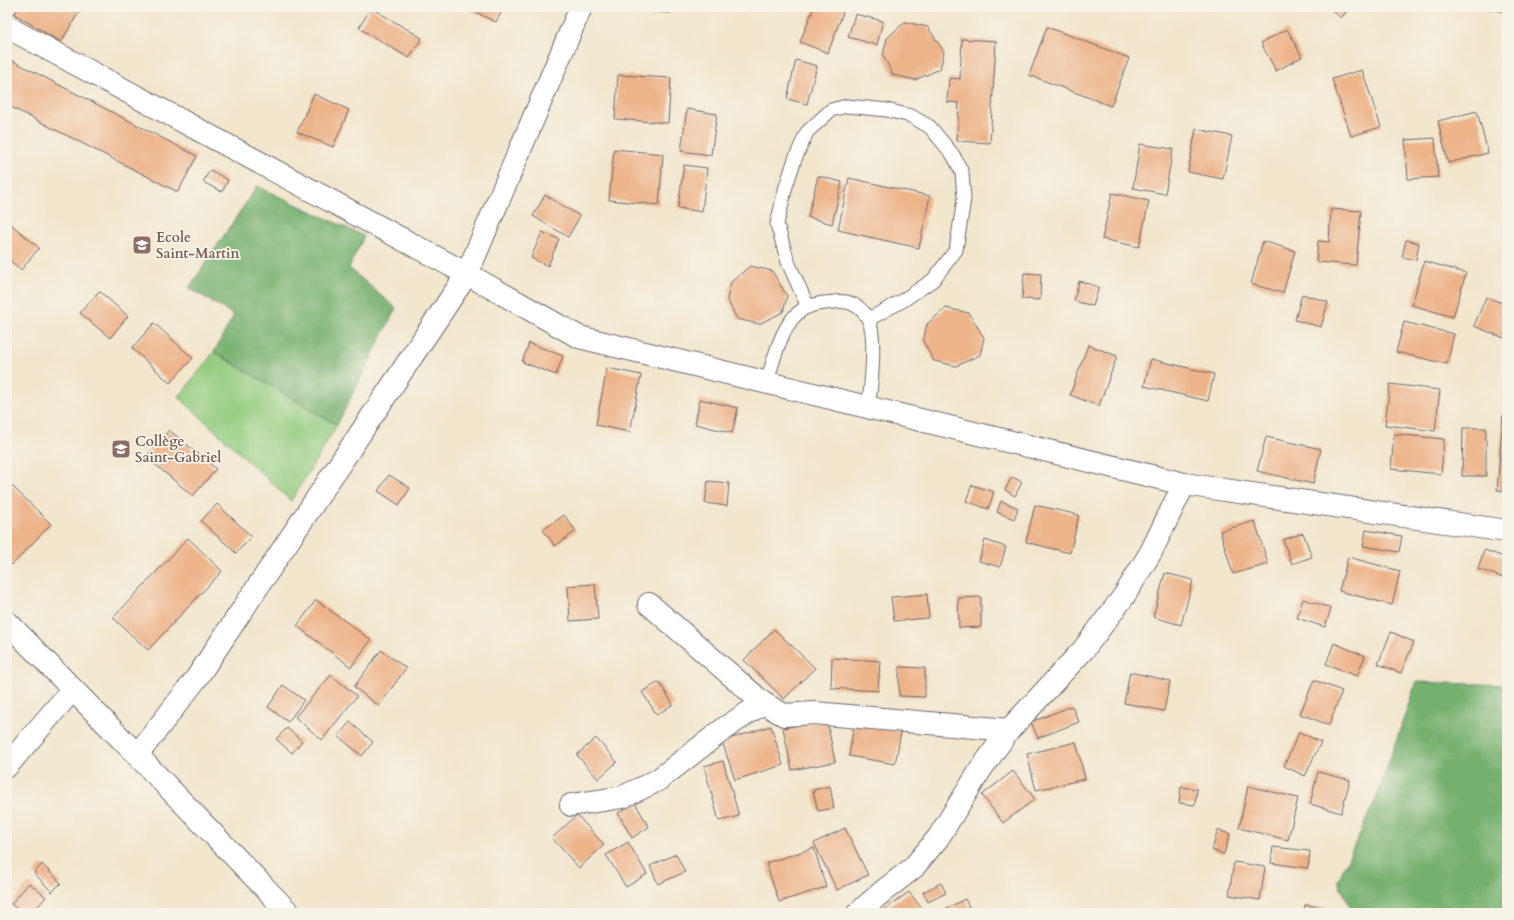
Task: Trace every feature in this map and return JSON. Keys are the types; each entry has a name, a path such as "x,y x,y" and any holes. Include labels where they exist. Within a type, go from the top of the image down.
{"street":[{"path":"136,754 196,679 467,274 581,7"},
{"path":"7,27 467,274 579,337 1184,484 1507,531"},
{"path":"858,913 913,868 938,838 981,769 1009,730 1084,649 1124,596 1151,552 1184,484"},
{"path":"649,604 763,703 784,715 814,713 1009,730"},
{"path":"7,622 289,913"},
{"path":"7,766 72,690"},
{"path":"571,805 623,797 658,780 724,728 763,703"}],"lane":[{"path":"808,307 788,262 777,224 786,186 795,159 807,132 831,110 848,106 887,110 911,116 930,127 953,155 962,172 964,200 956,250 933,280 902,301 869,319"},
{"path":"766,382 785,331 796,314 808,307 846,300 857,306 869,319 873,373 868,407"}],"green space":[{"path":"257,186 364,236 349,268 396,308 337,425 214,352 234,315 189,288"},
{"path":"214,352 337,425 291,501 179,397"},
{"path":"1416,682 1507,685 1507,913 1353,913 1338,881 1378,794"}],"building":[{"path":"19,7 82,7 61,42 14,14"},
{"path":"470,7 504,7 496,22 469,9"},
{"path":"625,7 670,7 670,13 624,10"},
{"path":"814,7 845,7 828,53 800,42"},
{"path":"1328,7 1344,7 1347,11 1341,18"},
{"path":"1507,7 1507,12 1483,8"},
{"path":"371,8 422,38 409,58 359,28"},
{"path":"855,14 883,21 877,45 848,37"},
{"path":"905,22 928,27 944,52 940,69 915,80 893,75 883,55 887,38"},
{"path":"1047,27 1129,58 1111,106 1029,75"},
{"path":"1287,29 1302,57 1276,71 1261,43"},
{"path":"962,39 996,41 990,143 957,141 959,103 947,102 949,78 960,79"},
{"path":"7,58 197,156 178,192 7,105"},
{"path":"796,60 817,66 807,104 787,99"},
{"path":"1362,70 1381,127 1351,136 1332,79"},
{"path":"618,75 671,78 668,123 615,119"},
{"path":"314,94 349,110 333,147 297,132"},
{"path":"687,109 717,114 711,155 681,151"},
{"path":"1477,111 1488,153 1448,163 1438,121"},
{"path":"1196,129 1232,136 1223,179 1188,172"},
{"path":"1435,138 1438,177 1408,179 1405,140"},
{"path":"1140,144 1173,149 1165,194 1133,188"},
{"path":"614,149 663,154 659,205 609,200"},
{"path":"684,165 707,168 702,212 678,208"},
{"path":"210,170 228,180 222,192 203,182"},
{"path":"818,176 842,182 832,224 808,217"},
{"path":"849,178 930,196 919,248 838,230"},
{"path":"1112,193 1149,201 1139,247 1102,239"},
{"path":"545,195 580,216 568,237 533,216"},
{"path":"1331,209 1361,211 1356,265 1316,262 1318,241 1329,242"},
{"path":"7,221 39,248 21,270 7,258"},
{"path":"542,232 559,239 548,266 531,258"},
{"path":"1406,240 1419,243 1416,260 1402,257"},
{"path":"1263,241 1295,251 1283,293 1251,284"},
{"path":"1424,261 1466,273 1453,317 1412,305"},
{"path":"750,266 772,271 787,296 783,312 759,324 737,319 727,299 731,282"},
{"path":"1024,273 1041,274 1040,300 1022,299"},
{"path":"1079,281 1099,287 1093,306 1074,301"},
{"path":"99,291 128,316 110,338 80,313"},
{"path":"1302,294 1328,302 1321,327 1295,320"},
{"path":"1486,297 1507,305 1507,329 1504,338 1474,326"},
{"path":"946,308 969,313 984,338 980,355 956,366 934,361 923,341 927,324"},
{"path":"1404,322 1454,334 1447,364 1396,352"},
{"path":"154,323 193,358 170,383 132,348"},
{"path":"529,343 563,356 556,375 522,362"},
{"path":"1088,345 1117,356 1099,406 1070,395"},
{"path":"1151,359 1214,374 1208,401 1144,386"},
{"path":"607,368 641,375 630,432 596,425"},
{"path":"1390,384 1440,390 1435,431 1385,425"},
{"path":"700,399 738,408 732,433 695,424"},
{"path":"1503,415 1507,416 1507,491 1497,490"},
{"path":"1463,428 1486,428 1486,476 1462,476"},
{"path":"169,430 216,469 193,496 146,457"},
{"path":"1394,434 1444,439 1441,474 1391,469"},
{"path":"1266,437 1321,449 1313,484 1257,471"},
{"path":"389,475 410,488 399,505 378,491"},
{"path":"1012,477 1022,482 1015,496 1005,490"},
{"path":"7,481 51,524 12,565 7,560"},
{"path":"708,481 729,483 727,506 705,503"},
{"path":"972,485 994,492 988,509 966,501"},
{"path":"1001,501 1018,508 1014,519 997,512"},
{"path":"217,504 252,537 236,553 201,521"},
{"path":"1035,505 1079,515 1070,553 1026,542"},
{"path":"564,515 576,531 555,546 543,530"},
{"path":"1255,521 1268,564 1233,574 1220,531"},
{"path":"1366,530 1402,536 1399,552 1363,546"},
{"path":"1303,533 1312,557 1292,564 1283,540"},
{"path":"188,538 222,571 148,650 113,618"},
{"path":"985,540 1006,547 1000,567 979,561"},
{"path":"1484,550 1507,558 1507,579 1478,569"},
{"path":"1348,557 1400,571 1392,605 1339,591"},
{"path":"1165,573 1193,580 1181,625 1153,617"},
{"path":"595,584 598,619 570,621 568,586"},
{"path":"927,594 929,618 894,621 891,597"},
{"path":"981,597 981,627 959,628 958,598"},
{"path":"1303,599 1331,608 1325,627 1297,618"},
{"path":"316,600 371,640 351,667 297,626"},
{"path":"774,629 815,668 784,699 744,660"},
{"path":"1391,632 1414,642 1401,673 1378,664"},
{"path":"1334,643 1365,656 1357,676 1326,664"},
{"path":"381,650 406,668 379,706 354,687"},
{"path":"832,658 880,661 878,691 831,688"},
{"path":"899,667 925,668 925,697 899,696"},
{"path":"1130,672 1170,681 1164,711 1124,703"},
{"path":"331,675 357,696 322,740 295,717"},
{"path":"1314,680 1342,691 1329,725 1300,714"},
{"path":"659,682 673,704 657,715 642,692"},
{"path":"283,685 304,700 288,722 268,707"},
{"path":"1072,706 1079,722 1038,738 1031,722"},
{"path":"827,720 835,762 792,770 783,728"},
{"path":"350,722 373,742 362,756 338,736"},
{"path":"854,724 901,732 895,764 849,756"},
{"path":"771,726 783,765 735,780 722,741"},
{"path":"287,728 302,741 292,753 276,739"},
{"path":"1299,732 1321,742 1305,776 1284,766"},
{"path":"596,738 617,762 598,779 577,755"},
{"path":"1076,742 1085,779 1036,790 1027,754"},
{"path":"723,761 739,816 719,821 704,766"},
{"path":"1013,771 1035,799 1003,823 982,795"},
{"path":"1318,772 1350,780 1341,813 1310,804"},
{"path":"830,786 834,808 818,811 813,790"},
{"path":"1248,786 1298,798 1288,840 1239,828"},
{"path":"1181,787 1197,789 1195,805 1179,803"},
{"path":"635,803 649,827 632,838 618,813"},
{"path":"577,815 604,845 579,868 552,838"},
{"path":"845,828 868,875 837,890 814,843"},
{"path":"1218,830 1230,834 1224,854 1212,850"},
{"path":"628,842 647,874 626,887 606,855"},
{"path":"1273,847 1310,851 1308,868 1271,863"},
{"path":"814,848 826,887 779,902 766,863"},
{"path":"676,854 685,872 658,884 650,866"},
{"path":"7,859 12,864 7,870"},
{"path":"1234,862 1265,867 1260,900 1229,895"},
{"path":"42,864 61,883 52,892 34,873"},
{"path":"29,883 46,897 32,913 22,913 11,904"},
{"path":"941,883 946,893 928,902 923,892"},
{"path":"909,892 924,911 922,913 884,913 882,911"},
{"path":"965,899 972,913 938,913"},
{"path":"1305,905 1329,908 1328,913 1304,913"}],"place":[{"name":"Ecole Saint-Martin","path":"142,245"},
{"name":"Collège Saint-Gabriel","path":"121,449"}]}
